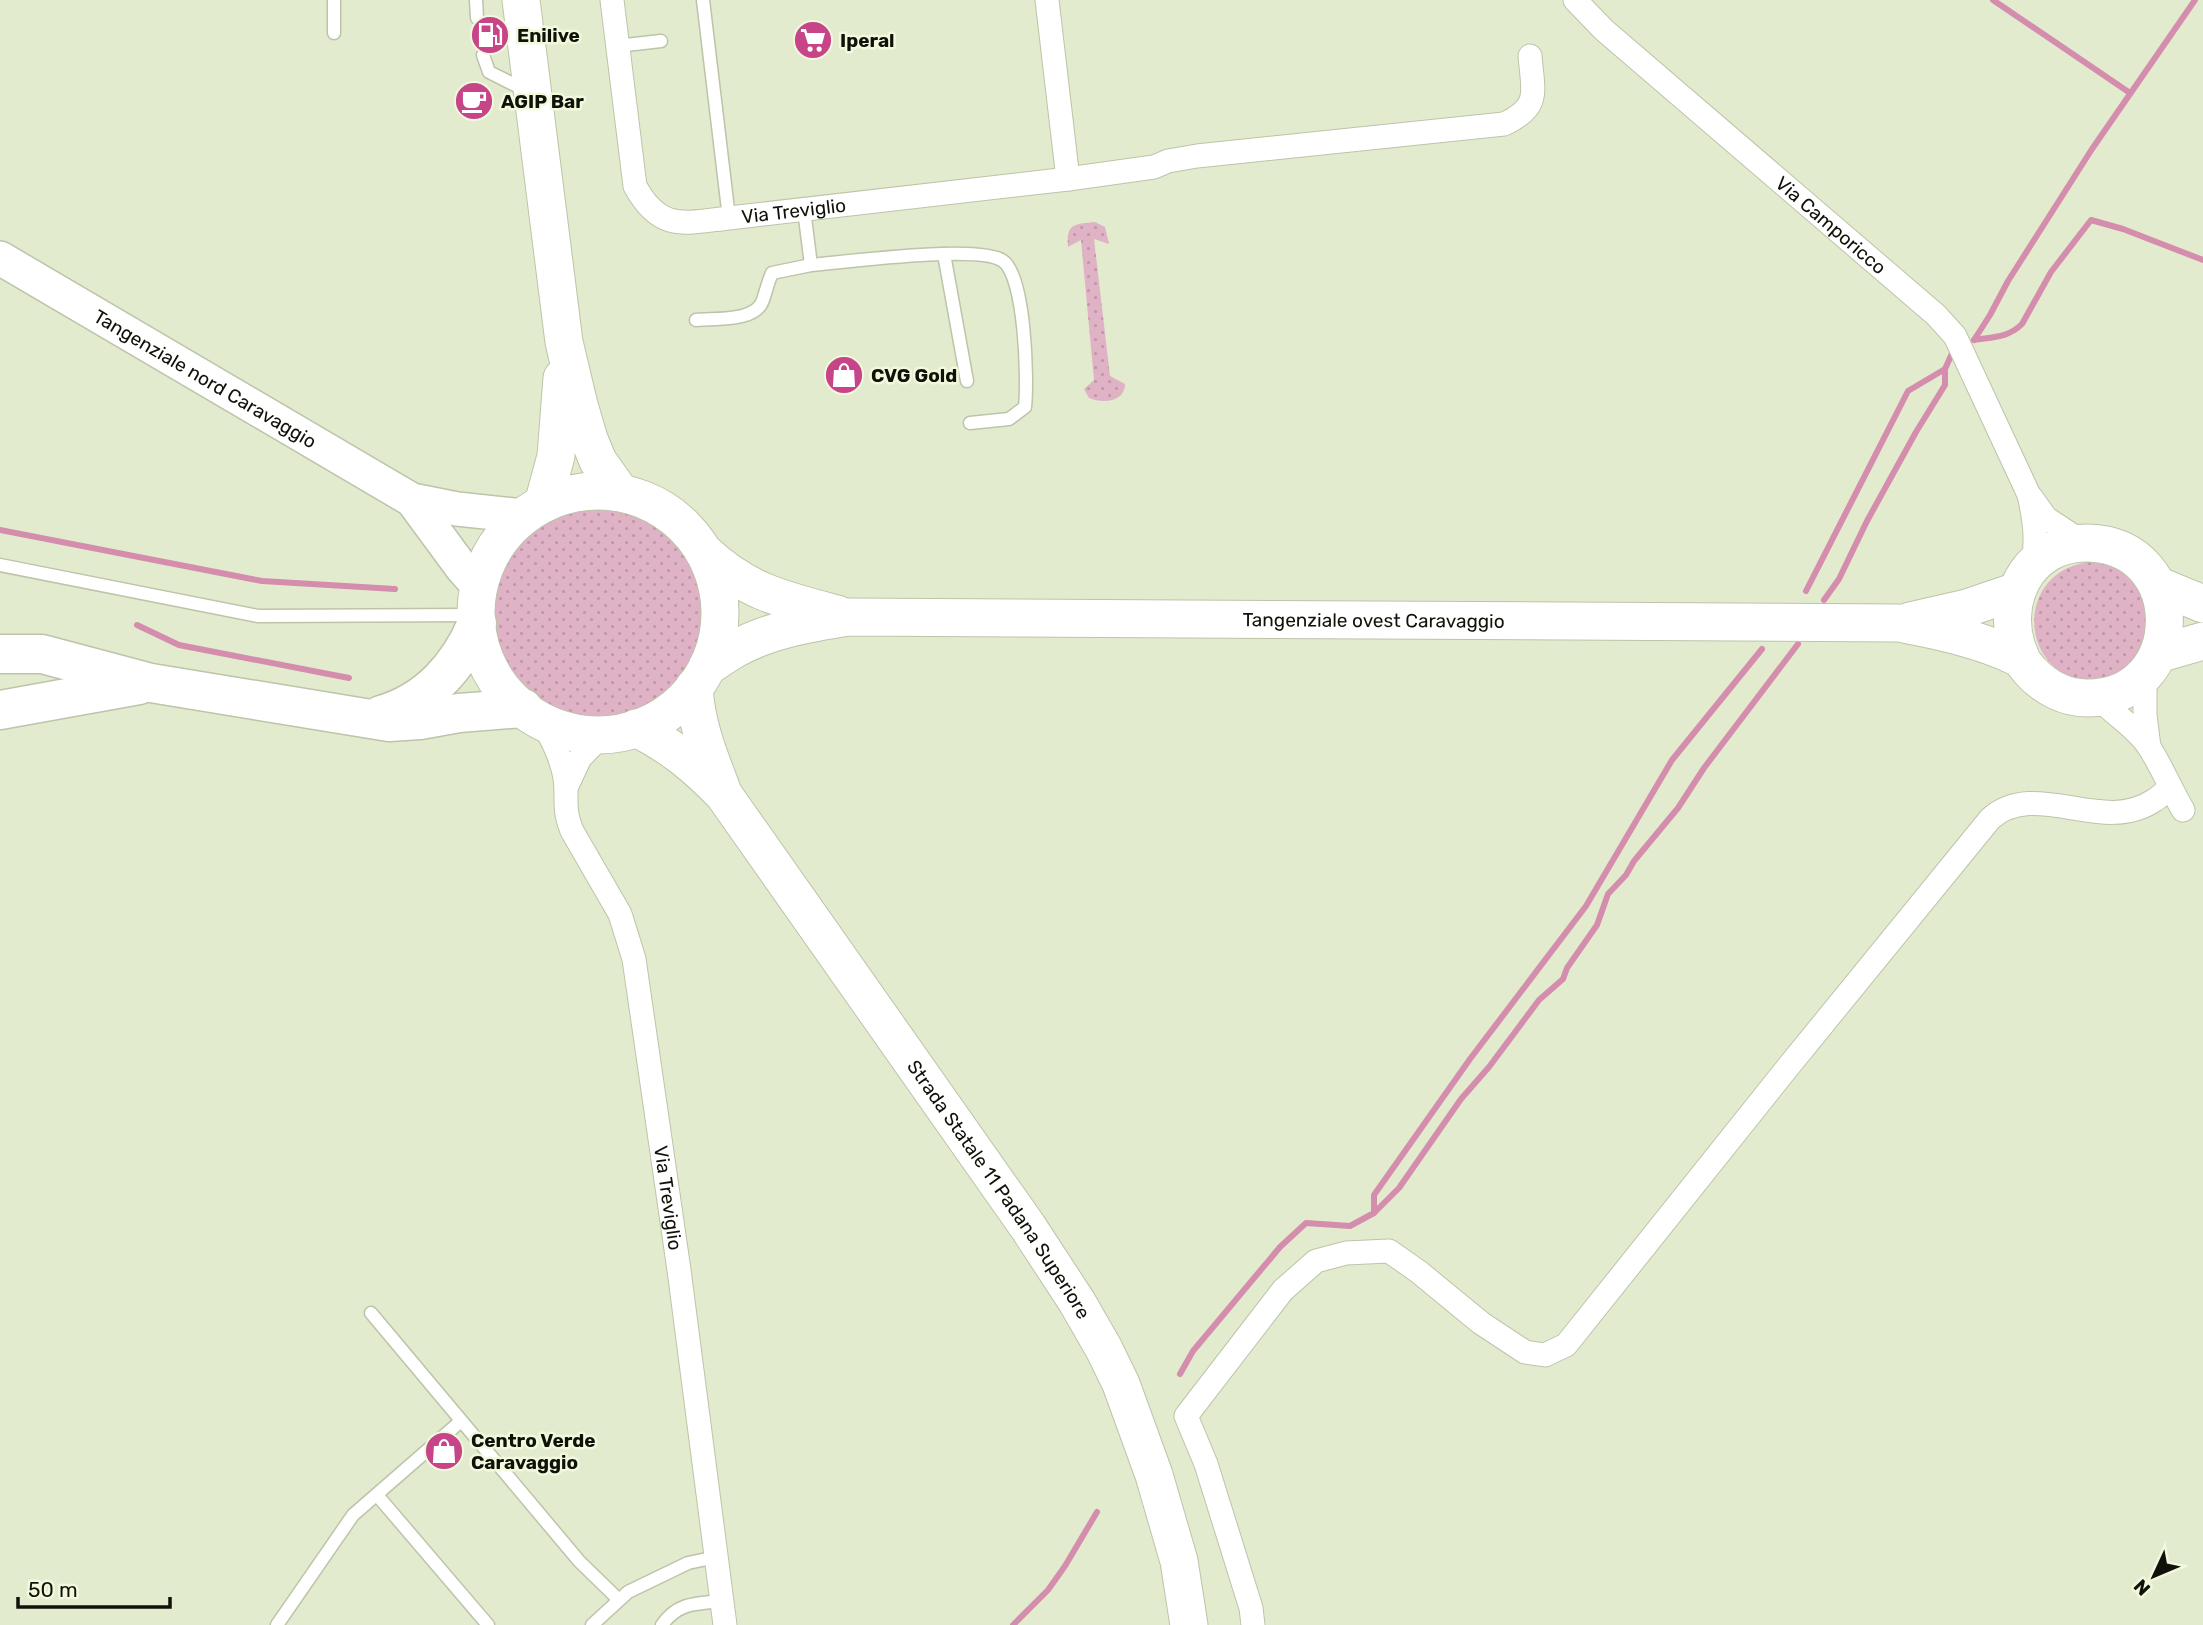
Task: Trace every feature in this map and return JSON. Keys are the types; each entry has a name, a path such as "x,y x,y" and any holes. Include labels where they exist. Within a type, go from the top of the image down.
{"highway":[{"path":"365,719 404,706 438,682 461,656 477,608"},
{"path":"1,654 42,654 151,683 389,722 470,712 532,714"},
{"path":"0,710 151,683"}],"main road":[{"path":"521,0 538,96 564,342 589,439 598,461 620,492"},
{"name":"Tangenziale nord Caravaggio","path":"0,258 412,500 457,509 534,510"},
{"path":"534,510 555,456 564,342"},
{"path":"620,492 640,498 671,516 684,527 704,552 719,600 718,634 701,677 674,708 650,723 620,731 572,731 532,714 500,685 484,656 477,608 491,555 505,534 534,510 576,493 620,492"},
{"name":"Tangenziale nord Caravaggio","path":"412,500 462,568 477,608"},
{"name":"Tangenziale ovest Caravaggio","path":"701,677 737,648 768,635 848,617 1899,623 1967,608 2025,579 2056,550 2084,543 2113,547 2127,553 2139,562 2157,585 2163,598 2166,620 2163,641 2152,664"},
{"name":"Tangenziale ovest Caravaggio","path":"704,552 718,566 762,593 848,617"},
{"name":"Tangenziale ovest Caravaggio","path":"2025,579 2011,618 2012,632 2021,658 2037,678 2059,692 2071,696 2099,698 2126,689 2152,664 2203,641"},
{"name":"Tangenziale ovest Caravaggio","path":"2157,585 2203,604"},
{"name":"Tangenziale ovest Caravaggio","path":"1899,623 1969,640 2021,658"},
{"name":"Strada Statale 11 Padana Superiore","path":"701,677 697,712 703,740 724,795"},
{"name":"Strada Statale 11 Padana Superiore","path":"620,731 661,740 686,759 724,795 1028,1227 1077,1302 1121,1384 1154,1475 1179,1561 1189,1625"}],"street":[{"name":"Via Treviglio","path":"612,0 635,186 643,201 660,217 674,222 1068,180 1154,167 1168,161 1197,156 1504,124 1521,116 1531,102 1530,56"},
{"path":"1047,0 1068,180"},
{"name":"Via Camporicco","path":"1575,0 1604,30 1936,316 1955,336 2029,495 2046,518 2084,543"},
{"name":"Via Camporicco","path":"2025,579 2036,543 2035,521 2029,495"},
{"path":"2149,747 2145,715 2152,664"},
{"path":"2099,698 2131,726 2149,747 2183,810"},
{"name":"Via Treviglio","path":"532,714 558,753 566,788"},
{"name":"Via Treviglio","path":"620,731 579,758 566,788 564,803 572,831 620,914 634,959 680,1270 725,1625"},
{"path":"1253,1625 1251,1608 1206,1464 1186,1416 1283,1290 1316,1261 1346,1253 1389,1251 1481,1323 1525,1352 1545,1355 1566,1345 1990,819 2011,805 2027,803 2094,812 2131,810 2152,802 2170,787"}],"lane":[{"path":"334,0 334,33"},
{"path":"476,0 477,18"},
{"path":"703,0 729,218"},
{"path":"617,46 660,41"},
{"path":"483,55 489,72 538,96"},
{"path":"804,210 811,265"},
{"path":"944,254 967,381"},
{"path":"696,320 747,316 757,311 772,273 811,265 944,254 994,256 1012,269 1018,290 1027,384 1025,407 1009,419 971,423"},
{"path":"0,565 258,616 477,608"},
{"path":"371,1313 579,1561 619,1600"},
{"path":"276,1625 353,1515 461,1421"},
{"path":"377,1495 488,1625"},
{"path":"592,1625 628,1592 688,1563 716,1557"},
{"path":"662,1625 679,1608 722,1601"}],"shaded area":[{"path":"1095,222 1105,227 1109,244 1094,239 1110,376 1125,384 1121,395 1107,401 1089,398 1084,389 1094,380 1081,240 1068,247 1068,234 1073,227"},
{"path":"597,510 638,518 672,541 695,575 703,616 695,657 672,691 638,714 597,722 556,714 522,691 499,657 491,616 499,575 522,541 556,518"},
{"path":"2087,562 2101,563 2125,572 2144,591 2149,641 2126,671 2089,681 2069,676 2055,667 2044,655 2034,626 2040,595 2049,582 2065,569"}],"waterway":[{"path":"1993,0 2130,93"},
{"path":"1974,340 2092,149 2195,0"},
{"path":"1974,340 2005,334 2022,324 2051,272 2091,220 2123,229 2203,260"},
{"path":"1806,591 1908,391 1945,369 1954,349"},
{"path":"1824,600 1839,579 1867,521 1945,385 1945,369"},
{"path":"0,530 262,581 395,589"},
{"path":"137,625 179,645 349,678"},
{"path":"1374,1213 1399,1188 1461,1099 1489,1067 1539,1000 1563,979 1567,968 1597,925 1608,894 1678,808 1704,768 1798,644"},
{"path":"1180,1374 1193,1351 1280,1247 1306,1223 1350,1226 1374,1213 1374,1195 1470,1059 1586,906 1672,760 1762,649"},
{"path":"1013,1625 1048,1590 1097,1512"}],"place":[{"name":"Enilive","path":"490,35"},
{"name":"Iperal","path":"813,40"},
{"name":"AGIP Bar","path":"474,101"},
{"name":"CVG Gold","path":"844,375"},
{"name":"Centro Verde Caravaggio","path":"444,1451"}]}
